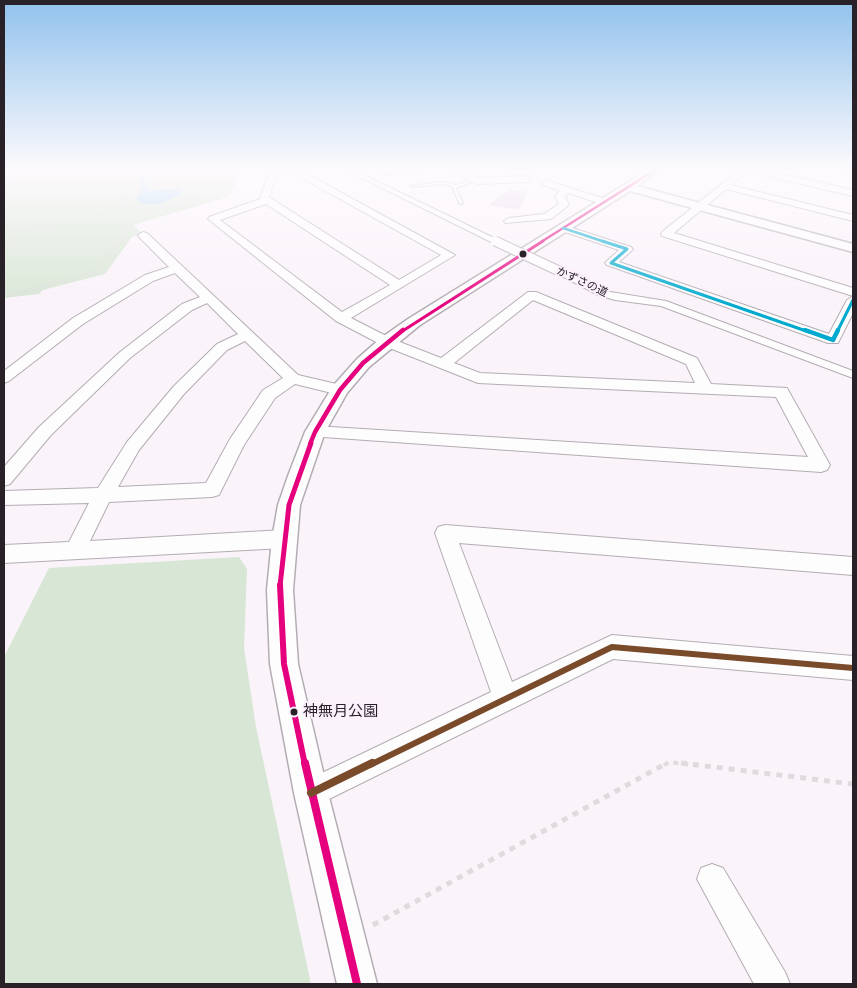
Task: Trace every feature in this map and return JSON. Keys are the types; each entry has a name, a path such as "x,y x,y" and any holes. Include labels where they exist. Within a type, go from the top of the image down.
{"street":[{"path":"221,216 213,219 341,318 387,342 478,378 781,392 821,465 315,432"},
{"path":"293,216 399,285"},
{"path":"341,318 449,255 378,216"},
{"name":"かずさの道","path":"445,216 601,293 615,297 663,303 853,375"},
{"path":"509,221 548,216"},
{"path":"357,984 311,793 284,664 280,590 289,505 315,432 340,390 363,363 414,322 582,216"},
{"path":"687,216 666,234 853,292"},
{"path":"736,216 853,248"},
{"path":"563,228 627,249 611,263 833,340 853,300"},
{"path":"143,235 293,379 340,390"},
{"path":"4,378 78,320 149,278 177,268"},
{"path":"443,364 532,295 692,362 705,388"},
{"path":"4,479 45,431 125,355 187,307 209,298"},
{"path":"75,550 103,495 133,446 178,390 222,347 246,335"},
{"path":"4,498 212,490 236,443 269,394 293,379"},
{"path":"506,698 445,533 853,566"},
{"path":"4,554 284,539"},
{"path":"311,793 612,648 853,668"},
{"path":"712,879 773,984"}],"path":[{"path":"4,227 14,230 35,228 72,221 88,221 100,216"},
{"path":"4,295 96,272 126,233 130,221 138,216"},
{"path":"4,248 12,243 15,238 14,230"},
{"path":"346,940 652,770 670,762 853,784"}],"green space":[{"path":"4,216 163,216 133,225 142,233 132,237 105,274 43,290 39,294 4,298"},
{"path":"239,557 247,569 244,648 256,727 311,984 4,984 4,657 49,568"}],"transit line":[{"path":"357,984 311,793 284,664 280,590 289,505 315,432 340,390 363,363 414,322 582,216"},
{"path":"563,228 627,249 611,263 833,340 853,300"},
{"path":"311,793 612,647 853,668"}],"place":[{"name":"神無月公園","path":"294,712"}]}
